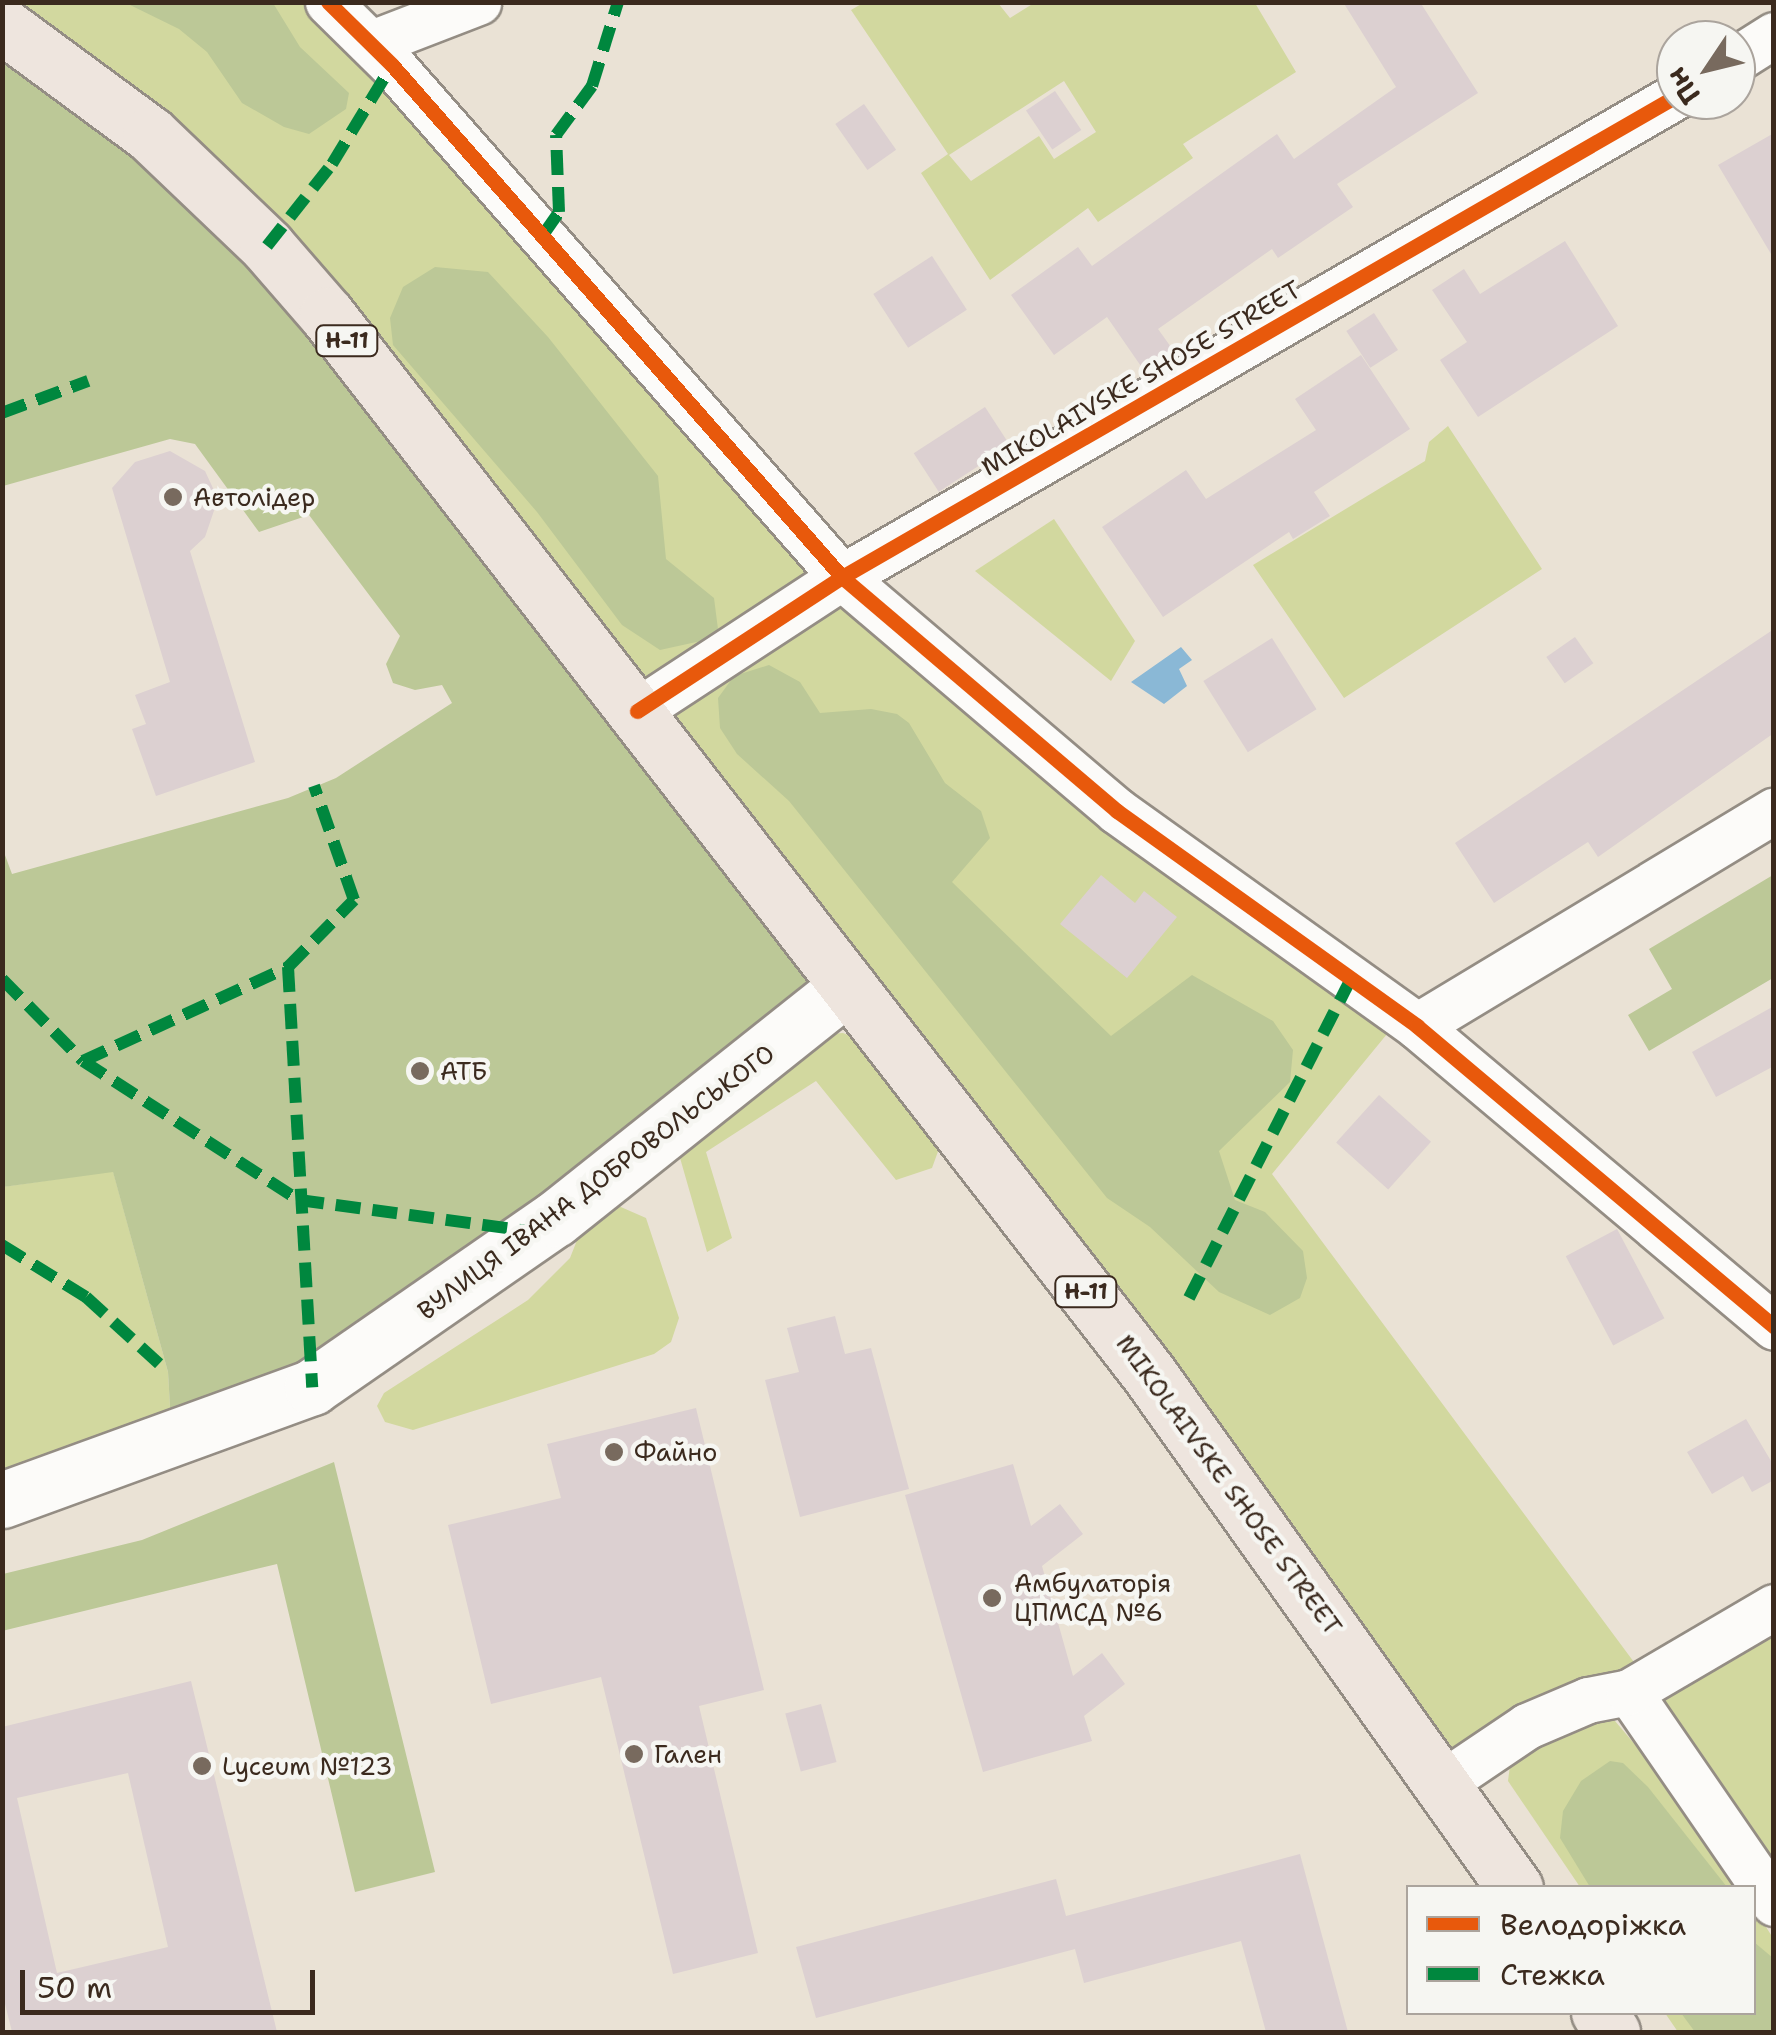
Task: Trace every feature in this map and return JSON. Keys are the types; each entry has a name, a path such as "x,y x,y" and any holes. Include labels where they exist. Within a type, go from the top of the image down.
{"main road":[{"name":"MIKOLAIVSKE SHOSE STREET","path":"2,25 150,134 267,246 637,711 1149,1374 1444,1782 1513,1885"}],"street":[{"path":"328,2 372,43 842,578 1117,810 1417,1026 1774,1327"},
{"path":"372,43 478,2"},
{"name":"MIKOLAIVSKE SHOSE STREET","path":"637,711 842,578 1656,108"},
{"path":"1417,1026 1774,811"},
{"name":"ВУЛИЦЯ ІВАНА ДОБРОВОЛЬСЬКОГО","path":"2,1500 312,1387 555,1219 848,986"},
{"path":"1444,1782 1527,1726 1588,1700 1628,1692 1774,1607"},
{"path":"1628,1692 1774,1904"}],"green space":[{"path":"2,3 328,3 842,577 1401,1017 1272,1174 1645,1677 1444,1782 1295,1571"},
{"path":"126,3 273,3 300,47 349,93 346,109 309,134 284,127 242,103 207,52 179,29"},
{"path":"863,3 998,3 1010,18 1034,3 1255,3 1296,72 1183,144 1193,158 1098,222 1088,208 990,280 921,173 948,154 851,10","holes":["1064,81 1096,132 1054,159 1039,136 971,181 949,155"]},
{"path":"3,25 150,134 848,986 662,1137 172,1442 168,1372 113,1172 3,1187 2,847 12,874 288,798 336,778 452,703 442,685 415,690 393,683 386,664 400,636 309,515 259,532 195,444 170,439 3,486"},
{"path":"435,267 488,272 548,337 658,476 666,559 714,598 719,637 660,650 622,625 537,512 393,345 390,318 403,287"},
{"path":"1448,426 1542,569 1344,698 1253,565 1425,461 1429,442"},
{"path":"1054,519 1135,641 1111,681 975,571"},
{"path":"769,665 800,682 820,713 871,709 897,714 909,723 945,783 981,811 990,838 952,882 1111,1036 1192,975 1273,1021 1293,1050 1290,1082 1219,1151 1235,1200 1265,1212 1303,1251 1307,1278 1300,1298 1270,1315 1219,1292 1150,1227 1107,1198 789,801 737,754 720,728 718,698 734,676"},
{"path":"1773,875 1773,978 1649,1051 1628,1015 1672,989 1649,949"},
{"path":"843,1033 860,1040 940,1146 932,1168 896,1180 816,1081 706,1152 732,1238 707,1252 676,1144 830,1034"},
{"path":"113,1171 168,1372 172,1442 2,1500 2,1187"},
{"path":"614,1204 646,1218 679,1318 671,1342 654,1354 413,1430 385,1422 377,1406 384,1393 528,1300 570,1258 583,1225"},
{"path":"334,1462 435,1872 355,1892 277,1564 2,1631 3,1574 142,1540"},
{"path":"1773,1624 1773,1875 1659,1701 1662,1690"},
{"path":"1586,1717 1615,1721 1671,1787 1738,1885 1579,1885 1508,1781 1511,1758"},
{"path":"1610,1761 1623,1763 1648,1787 1725,1885 1589,1885 1560,1838 1563,1811 1581,1781"},
{"path":"1756,1911 1773,1938 1773,2032 1678,2032 1666,2015 1756,2015"},
{"path":"1756,1944 1773,1958 1773,2032 1695,2032 1682,2015 1756,2015"}],"water":[{"path":"1181,647 1192,660 1179,669 1187,686 1164,704 1131,682"}],"building":[{"path":"1343,2 1420,2 1478,93 1337,184 1353,207 1278,258 1272,249 1158,329 1176,354 1145,372 1107,317 1054,355 1011,295 1078,247 1092,266 1277,134 1294,159 1396,87"},
{"path":"1055,91 1081,130 1052,150 1026,111"},
{"path":"864,104 896,150 867,170 835,124"},
{"path":"1774,133 1774,259 1718,165"},
{"path":"1565,241 1618,326 1478,417 1440,360 1467,342 1432,290 1464,269 1480,294"},
{"path":"932,256 967,310 908,348 873,294"},
{"path":"1374,313 1398,350 1370,368 1346,331"},
{"path":"1361,355 1410,429 1314,492 1330,516 1293,539 1289,532 1163,617 1102,527 1186,470 1206,499 1316,430 1295,399"},
{"path":"985,407 1010,446 939,492 914,453"},
{"path":"170,451 205,471 218,499 205,537 190,551 255,762 156,796 132,729 146,724 135,695 170,682 112,488 135,462"},
{"path":"1774,629 1774,733 1598,857 1588,842 1494,903 1455,843"},
{"path":"1575,637 1593,663 1565,683 1546,657"},
{"path":"1272,638 1317,709 1248,752 1203,681"},
{"path":"1101,875 1135,903 1144,891 1177,917 1127,978 1060,924"},
{"path":"1774,1006 1774,1066 1716,1097 1692,1052"},
{"path":"1379,1095 1431,1142 1388,1189 1336,1143"},
{"path":"1617,1229 1664,1318 1613,1345 1566,1256"},
{"path":"835,1316 845,1354 871,1348 909,1489 800,1517 765,1380 799,1372 787,1328"},
{"path":"696,1408 764,1690 699,1706 758,1953 673,1974 601,1677 491,1704 448,1525 561,1498 547,1444"},
{"path":"1746,1419 1774,1466 1774,1480 1752,1492 1743,1476 1712,1494 1687,1452"},
{"name":"Амбулаторія ЦПМСД №6","path":"1013,1464 1031,1526 1060,1504 1083,1534 1042,1566 1073,1676 1102,1653 1125,1684 1084,1716 1092,1741 983,1772 905,1495"},
{"path":"191,1681 277,2032 12,2032 2,1992 2,1727","holes":["128,1773 168,1947 57,1973 17,1798"]},
{"path":"821,1704 837,1762 801,1772 785,1714"},
{"path":"1300,1854 1348,2032 1266,2032 1241,1941 1084,1983 1075,1949 816,2018 796,1947 1056,1879 1066,1916"}],"marked path":[{"path":"543,235 559,212 556,135 592,86 618,2"},
{"path":"267,246 332,164 392,65"},
{"path":"2,413 88,381"},
{"path":"83,1061 288,967 354,900 314,786"},
{"path":"288,967 312,1387"},
{"path":"2,979 83,1061 299,1200 537,1232"},
{"path":"1189,1298 1350,981"},
{"path":"2,1245 86,1297 168,1372"}],"cycle path":[{"path":"328,2 392,65 842,577 1117,811 1417,1026 1774,1327"},
{"path":"637,711 842,577 1656,108"}],"place":[{"name":"Автолідер","path":"173,497"},
{"name":"АТБ","path":"420,1071"},
{"name":"Файно","path":"614,1452"},
{"name":"Амбулаторія ЦПМСД №6","path":"992,1598"},
{"name":"Гален","path":"634,1754"},
{"name":"Lyceum №123","path":"202,1766"}]}
